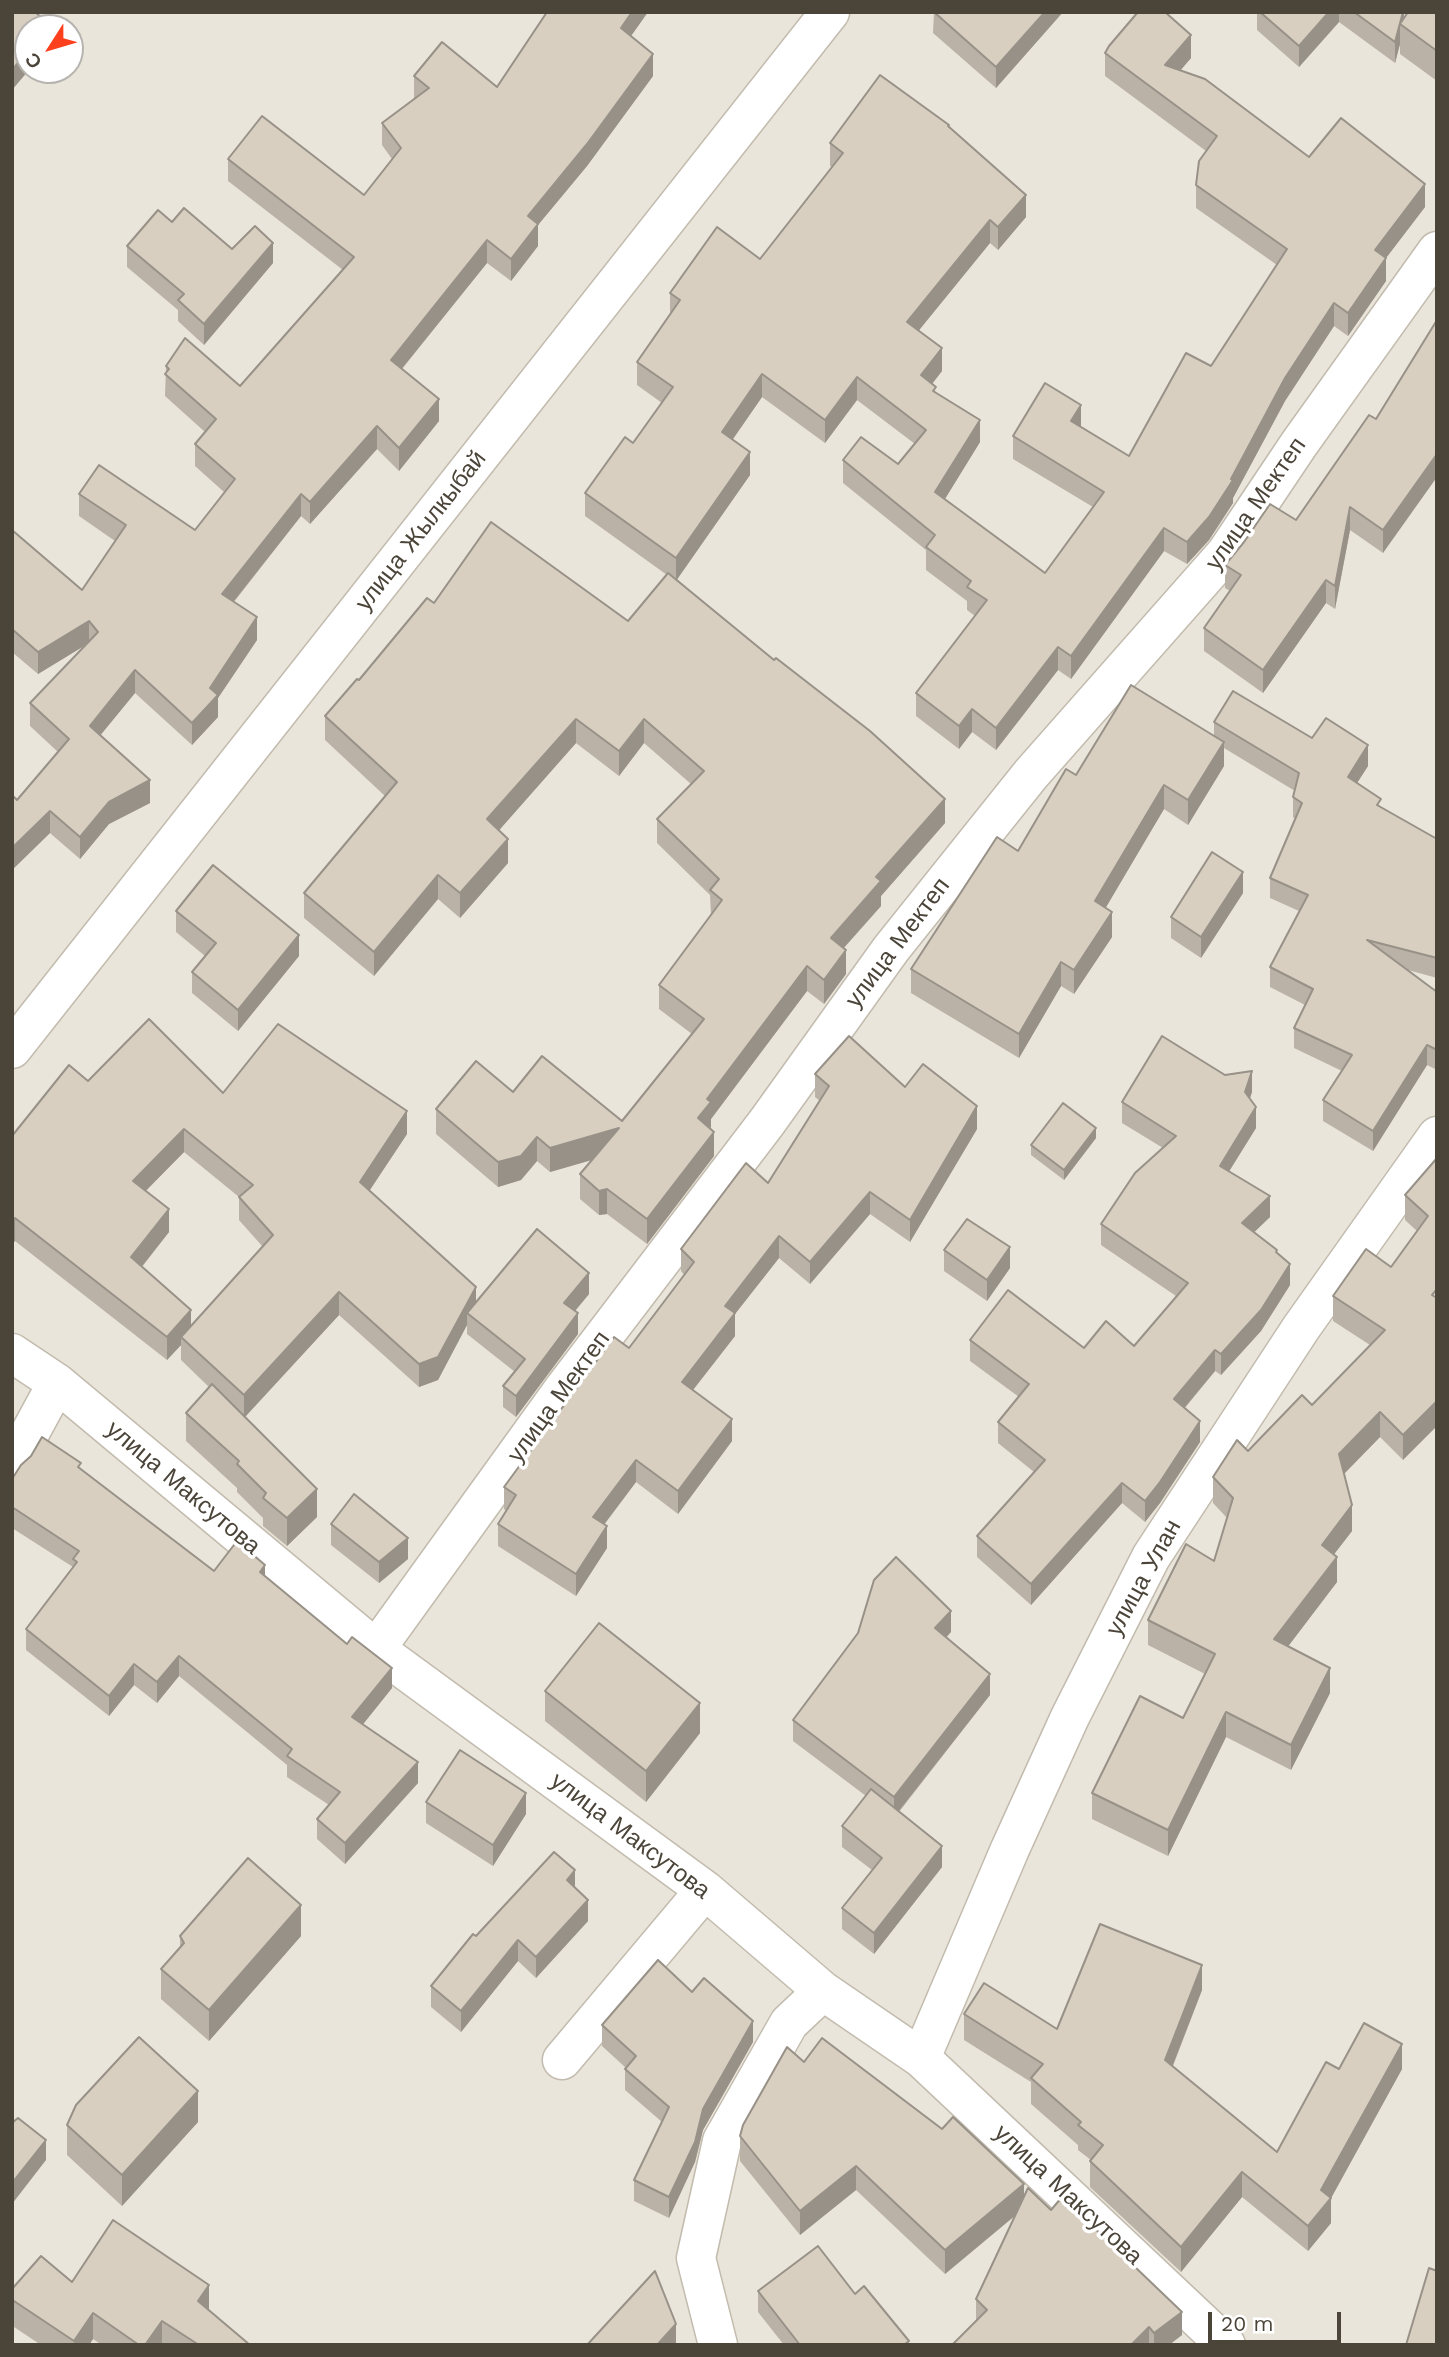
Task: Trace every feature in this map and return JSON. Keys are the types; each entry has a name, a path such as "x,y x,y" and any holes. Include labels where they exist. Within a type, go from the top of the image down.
{"street":[{"name":"улица Жылкыбай","path":"19,1026 830,12"},
{"name":"улица Мектеп","path":"376,1649 562,1391 767,1122 891,949 1031,774 1226,553 1299,444 1437,251"},
{"name":"улица Улан","path":"921,2058 1010,1849 1070,1717 1151,1558 1301,1328 1437,1136"},
{"name":"улица Максутова","path":"12,1353 57,1383 376,1649 705,1890 824,1991 921,2058 1226,2345"},
{"path":"12,1466 57,1383"},
{"path":"562,2060 705,1890"},
{"path":"718,2345 696,2258 722,2141 789,2023 824,1991"}],"shaded area":[{"path":"12,12 1437,12 1437,2345 12,2345"}],"building":[{"path":"12,12 35,12 37,14 14,14 12,70"},
{"path":"547,12 632,12 621,28 653,54 587,144 528,216 538,224 511,259 487,240 391,360 439,399 399,448 377,426 310,502 301,494 222,594 257,617 210,688 218,695 192,723 135,670 90,726 150,780 109,802 80,837 50,811 12,848 12,795 17,800 69,739 30,703 98,632 89,621 38,652 12,629 12,530 82,590 126,525 79,494 99,465 195,530 235,479 195,444 216,419 165,374 169,369 166,366 185,338 240,386 354,257 228,159 262,116 364,195 401,148 382,123 429,88 414,76 442,42 497,87"},
{"path":"934,12 1045,12 996,67"},
{"path":"1138,12 1165,12 1191,35 1165,65 1205,79 1309,157 1341,118 1425,184 1375,250 1386,258 1348,313 1334,303 1285,378 1231,479 1233,480 1209,517 1187,542 1164,528 1071,656 1058,647 996,728 972,709 959,726 916,693 987,600 967,587 971,581 926,547 935,535 843,460 861,437 898,464 926,430 857,377 825,420 762,374 722,432 750,452 676,558 585,493 625,437 633,443 673,387 637,362 680,300 670,293 717,227 760,259 843,153 830,143 880,75 949,125 1026,195 998,227 990,220 907,322 942,348 921,375 936,387 933,391 980,420 935,492 1045,573 1104,492 1013,436 1045,383 1081,405 1071,421 1129,456 1186,353 1211,366 1287,249 1196,185 1199,161 1217,136 1105,53"},
{"path":"1260,12 1329,12 1299,46"},
{"path":"1354,12 1403,12 1395,42"},
{"path":"1408,12 1437,12 1437,51 1400,24"},
{"path":"184,208 232,249 255,226 273,243 204,324 178,300 184,294 127,246 158,210 172,222"},
{"path":"1437,320 1437,454 1383,530 1350,507 1335,586 1326,580 1263,670 1204,628 1241,575 1225,565 1270,504 1296,520 1369,415 1376,419"},
{"path":"491,522 628,621 668,573 774,660 776,658 870,731 945,799 876,877 881,881 831,938 846,950 824,980 807,966 707,1099 711,1102 698,1118 714,1132 647,1219 607,1189 599,1191 580,1174 619,1128 550,1148 537,1137 521,1156 498,1162 436,1109 476,1061 513,1092 542,1056 622,1121 704,1019 659,985 722,900 710,890 719,879 657,819 704,771 644,719 619,751 576,719 487,819 508,839 460,893 438,875 374,952 304,893 397,782 325,716 357,679 359,680 427,598 434,603"},
{"path":"1131,685 1224,742 1188,800 1164,785 1095,901 1112,912 1074,970 1061,962 1019,1034 911,969 997,837 1018,851 1066,769 1076,775"},
{"path":"1233,691 1312,738 1326,718 1368,745 1348,777 1381,799 1377,805 1437,839 1437,958 1367,940 1437,992 1437,1046 1435,1049 1427,1045 1373,1131 1323,1100 1352,1055 1294,1028 1313,989 1270,967 1308,895 1270,878 1302,803 1293,797 1299,773 1214,722"},
{"path":"1212,852 1243,872 1201,937 1171,917"},
{"path":"213,865 299,935 238,1010 192,972 216,943 176,911"},
{"path":"149,1019 223,1093 278,1024 407,1111 360,1182 476,1287 438,1357 419,1364 339,1292 244,1395 181,1337 273,1235 239,1197 253,1185 184,1129 133,1181 169,1209 131,1257 191,1310 167,1337 15,1218 12,1221 12,1136 69,1065 88,1081"},
{"path":"849,1036 905,1087 923,1064 977,1106 910,1220 870,1192 810,1262 779,1236 725,1306 735,1313 682,1382 732,1419 678,1491 636,1460 593,1517 607,1526 576,1574 498,1524 516,1495 504,1487 614,1337 629,1348 694,1262 681,1249 746,1163 768,1183 829,1086 815,1074"},
{"path":"1162,1036 1225,1075 1252,1071 1245,1092 1256,1107 1220,1166 1270,1196 1242,1223 1277,1250 1290,1264 1261,1310 1221,1354 1215,1350 1174,1399 1200,1421 1145,1501 1122,1483 1031,1584 977,1536 1045,1460 998,1422 1029,1384 970,1340 1008,1290 1084,1348 1106,1321 1134,1346 1188,1283 1101,1224 1135,1173 1176,1136 1122,1102"},
{"path":"1063,1103 1096,1128 1064,1170 1031,1145"},
{"path":"1437,1158 1437,1289 1432,1295 1437,1298 1437,1401 1403,1435 1380,1412 1339,1454 1352,1505 1322,1545 1337,1557 1274,1639 1330,1668 1291,1745 1226,1712 1168,1830 1092,1793 1140,1696 1183,1718 1215,1654 1148,1620 1186,1544 1214,1561 1233,1498 1213,1477 1237,1440 1248,1451 1302,1395 1312,1405 1385,1330 1333,1296 1366,1249 1391,1267 1428,1216 1405,1195"},
{"path":"967,1219 1010,1247 987,1280 944,1250"},
{"path":"537,1229 589,1273 564,1303 578,1313 516,1396 503,1386 525,1359 467,1313"},
{"path":"212,1384 317,1489 287,1518 263,1498 266,1493 237,1464 239,1461 186,1413"},
{"path":"42,1437 81,1463 78,1467 214,1571 237,1541 265,1565 260,1572 347,1644 352,1637 392,1668 352,1717 418,1762 345,1843 317,1819 340,1792 287,1756 292,1749 179,1656 157,1682 134,1664 109,1696 26,1629 77,1562 73,1559 79,1551 12,1507 12,1479"},
{"path":"354,1494 408,1538 379,1562 331,1524"},
{"path":"896,1557 951,1611 935,1628 990,1674 894,1797 793,1720 858,1633 874,1580"},
{"path":"599,1623 700,1703 646,1771 545,1691"},
{"path":"460,1750 526,1793 493,1845 426,1802"},
{"path":"871,1789 942,1846 874,1933 842,1908 882,1858 842,1826"},
{"path":"554,1852 575,1870 567,1880 588,1900 536,1957 518,1940 461,2011 431,1986 473,1934 476,1936"},
{"path":"248,1858 301,1905 209,2010 161,1969 184,1943 180,1936"},
{"path":"1100,1924 1202,1965 1165,2060 1277,2152 1326,2062 1339,2069 1364,2023 1402,2044 1321,2190 1331,2198 1308,2226 1242,2172 1181,2247 1090,2161 1103,2145 1078,2125 1081,2122 1031,2078 1043,2064 964,2014 984,1983 1057,2029"},
{"path":"658,1960 692,1992 704,1978 753,2021 703,2109 695,2142 669,2197 634,2180 669,2107 625,2069 636,2056 602,2025"},
{"path":"139,2037 198,2091 122,2175 67,2125 76,2105"},
{"path":"822,2038 942,2129 953,2117 1024,2184 945,2250 856,2166 800,2211 740,2136 743,2125 787,2047 804,2062"},
{"path":"18,2118 46,2140 12,2183 12,2123"},
{"path":"1028,2188 1051,2210 1062,2197 1182,2312 1154,2333 1149,2327 1131,2345 952,2345 987,2310 976,2299"},
{"path":"113,2220 209,2285 198,2301 250,2345 199,2345 162,2321 145,2345 139,2345 93,2313 74,2341 12,2301 12,2289 41,2256 72,2282"},
{"path":"818,2246 855,2294 864,2286 909,2341 904,2345 800,2345 758,2291"},
{"path":"1429,2268 1437,2271 1437,2345 1406,2345"},
{"path":"655,2271 676,2324 657,2345 587,2345"}]}
